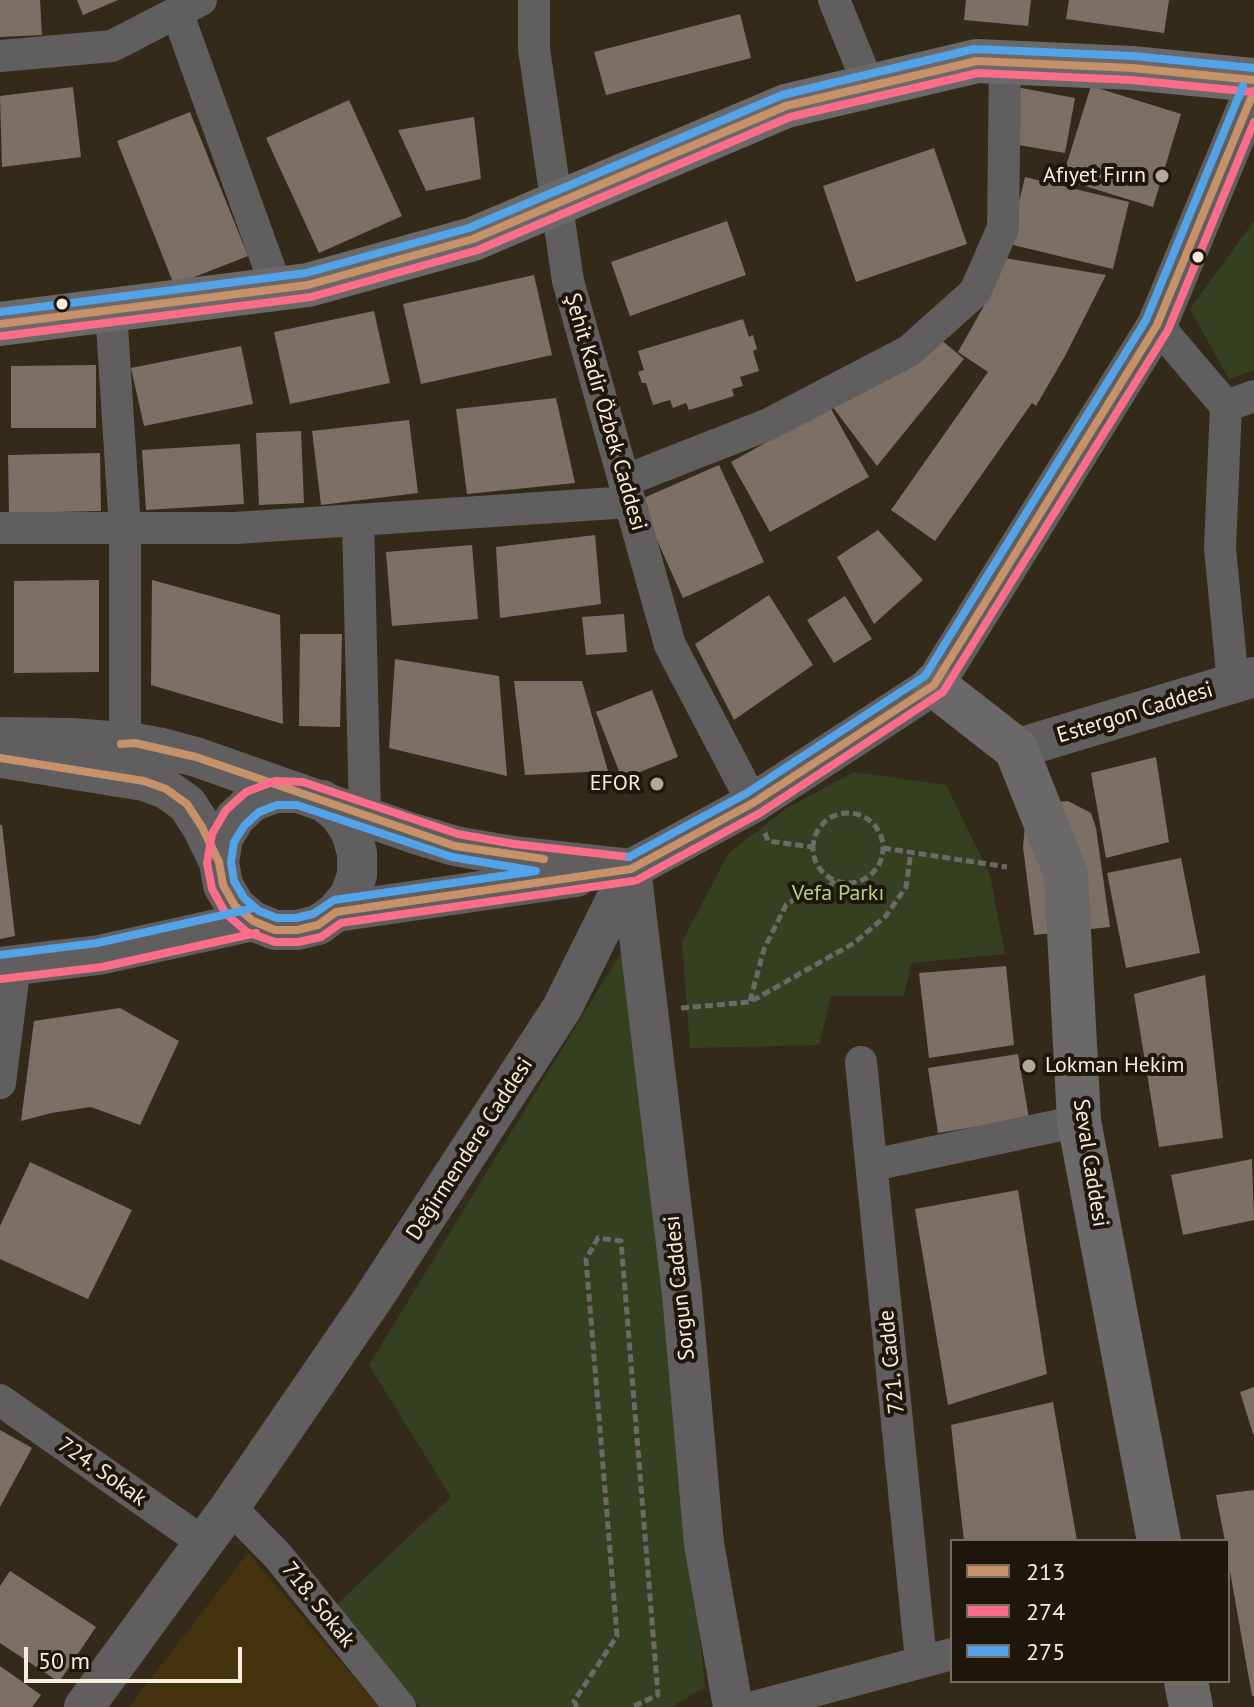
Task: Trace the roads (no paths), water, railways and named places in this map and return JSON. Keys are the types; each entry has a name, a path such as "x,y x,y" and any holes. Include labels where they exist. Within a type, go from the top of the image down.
{"main road":[{"path":"0,324 308,285 473,239 786,106 977,61 1132,68 1254,80"},
{"path":"934,685 1016,749"},
{"name":"Seval Caddesi","path":"1016,749 1066,874 1079,1121 1159,1539"},
{"path":"1186,1683 1191,1707"}],"street":[{"name":"Şehit Kadir Özbek Caddesi","path":"534,0 534,49 568,281 670,645 753,803"},
{"path":"834,0 869,86"},
{"path":"0,56 112,46 189,6 277,289"},
{"path":"0,528 235,528 358,520 627,491 769,424 909,351 975,292 1003,228 1005,62"},
{"path":"336,912 631,869 753,803 934,685 1157,325 1254,91"},
{"path":"111,311 125,528 125,744"},
{"path":"1157,325 1240,401 1220,548 1247,686"},
{"path":"358,520 365,816"},
{"name":"Estergon Caddesi","path":"1016,749 1247,686"},
{"path":"0,737 135,743 196,757 455,846 512,856 631,869"},
{"path":"0,758 144,781 166,789 187,804 202,827 219,862 223,885 235,906 253,921 275,930 297,930 318,925 336,912 350,895 357,875 357,853 351,832 339,814 310,797 275,793 252,802 235,818 223,838 219,862"},
{"name":"Sorgun Caddesi","path":"631,869 682,1294 704,1544 733,1707"},
{"name":"Değirmendere Caddesi","path":"84,1707 230,1507 372,1300 562,1008 631,869"},
{"path":"0,1083 7,966 99,955 253,921"},
{"name":"721. Cadde","path":"861,1062 921,1661"},
{"path":"873,1165 1079,1121"},
{"name":"724. Sokak","path":"0,1400 204,1543"},
{"name":"718. Sokak","path":"230,1507 278,1556 400,1707"},
{"path":"754,1707 950,1654"}],"place":[{"name":"Afıyet Fırın","path":"1162,176"},
{"name":"EFOR","path":"657,784"},
{"name":"Lokman Hekim","path":"1029,1066"}],"park label":[{"name":"Vefa Parkı","path":"838,894"}]}
